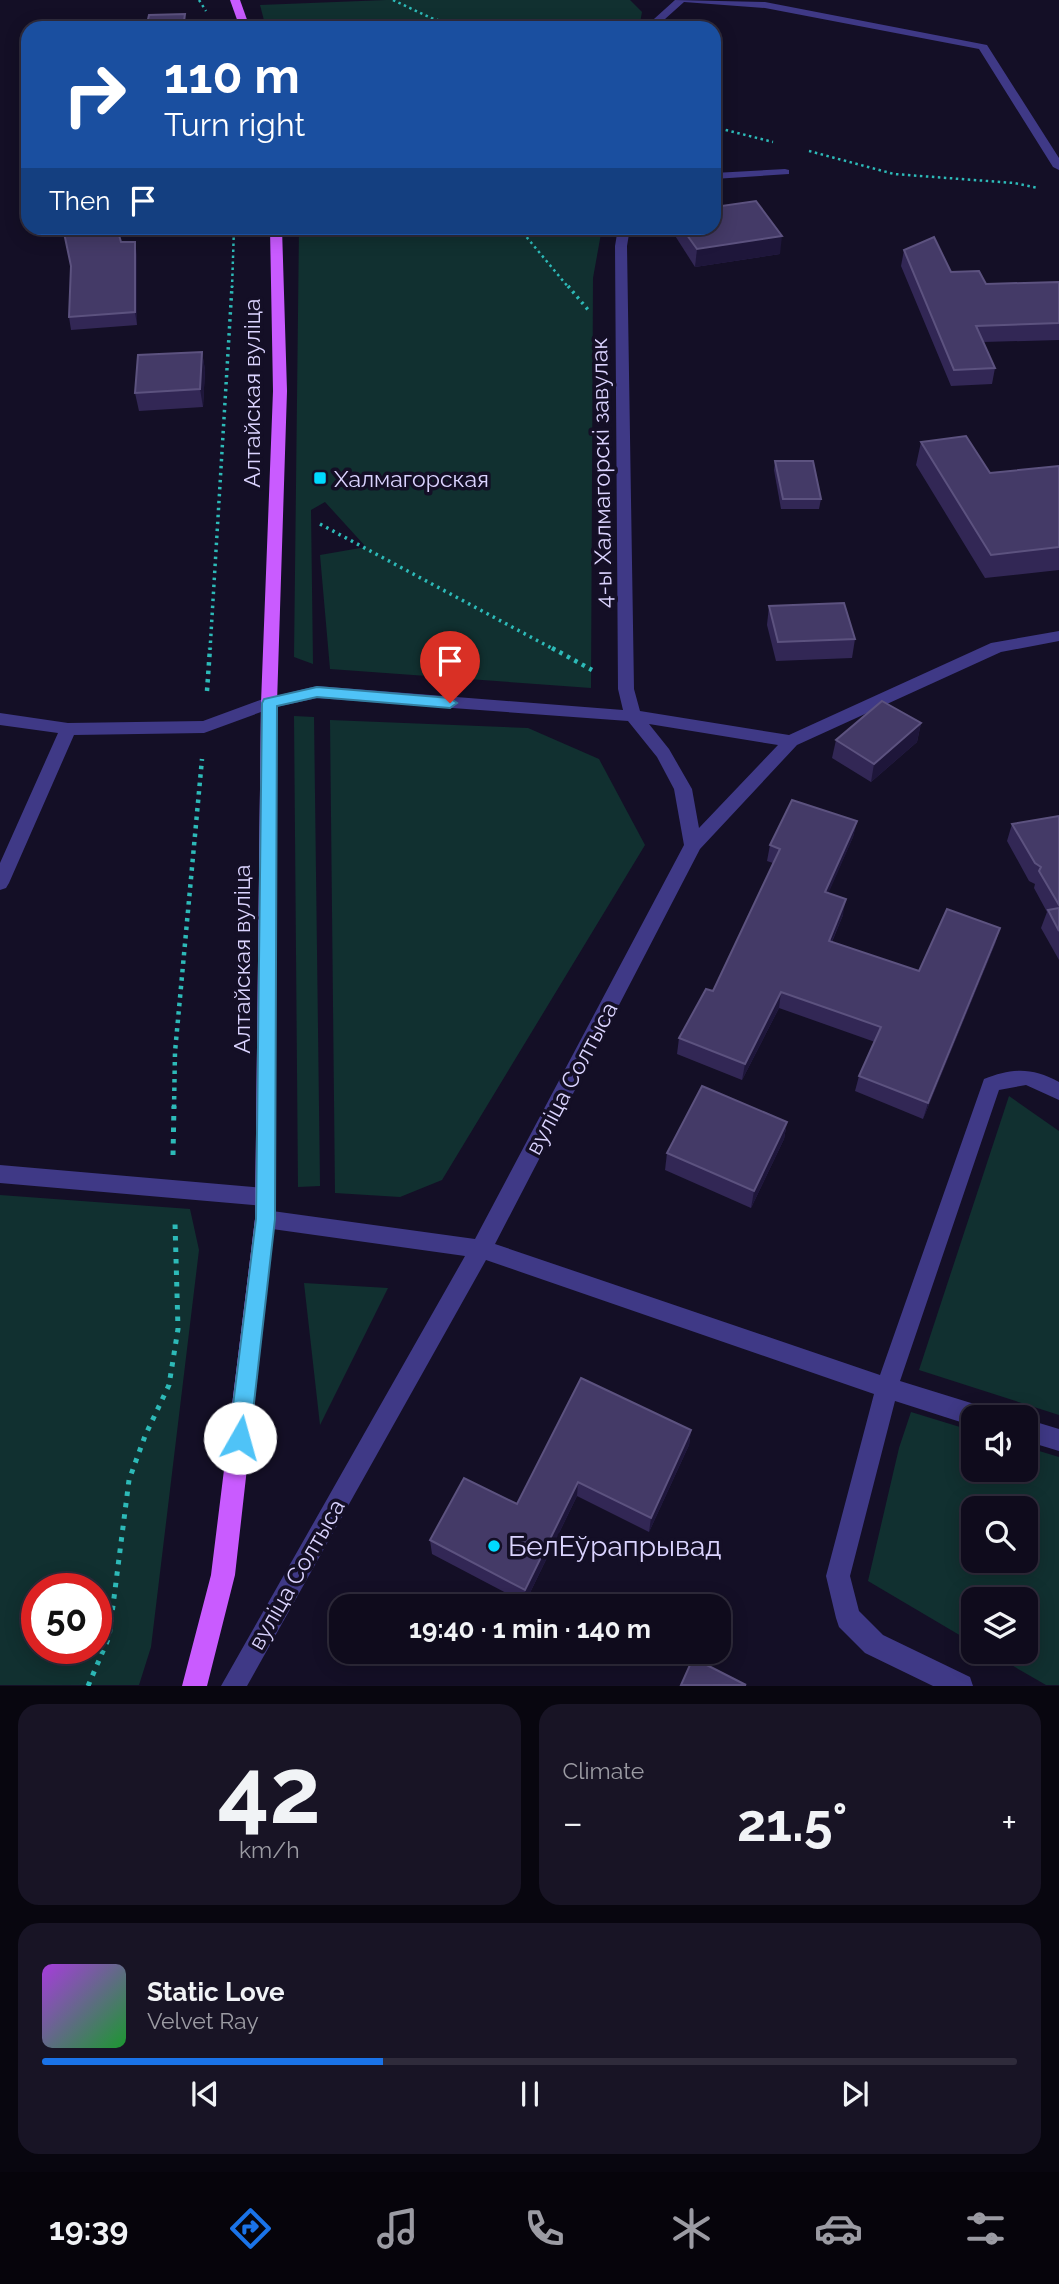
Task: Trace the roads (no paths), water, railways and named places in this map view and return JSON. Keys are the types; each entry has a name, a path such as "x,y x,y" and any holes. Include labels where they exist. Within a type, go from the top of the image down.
{"main road":[{"path":"236,0 243,21"},
{"name":"Алтайская вуліца","path":"194,1685 223,1575 265,1219 269,703 280,391 276,235"}],"street":[{"path":"657,21 681,0"},
{"path":"688,0 765,5 983,47 1059,167"},
{"path":"721,176 785,172"},
{"name":"4-ы Халмагорскі завулак","path":"623,235 626,689 633,716"},
{"name":"вуліца Солтыса","path":"233,1685 481,1249 693,845 791,741 997,647 1059,635"},
{"path":"0,719 68,729 204,727 269,703 317,692 582,715 633,716 791,741"},
{"path":"633,716 663,753 683,789 693,845"},
{"path":"0,883 68,729"},
{"path":"961,1685 874,1644 848,1618 838,1576 887,1388 991,1085 1014,1075 1043,1082 1059,1092"},
{"path":"0,1174 265,1197"},
{"path":"265,1219 481,1249 961,1411"},
{"path":"1038,1434 1059,1440"}],"place":[{"name":"Халмагорская","path":"320,478"},
{"name":"БелЕўрапрывад","path":"494,1546"}]}
